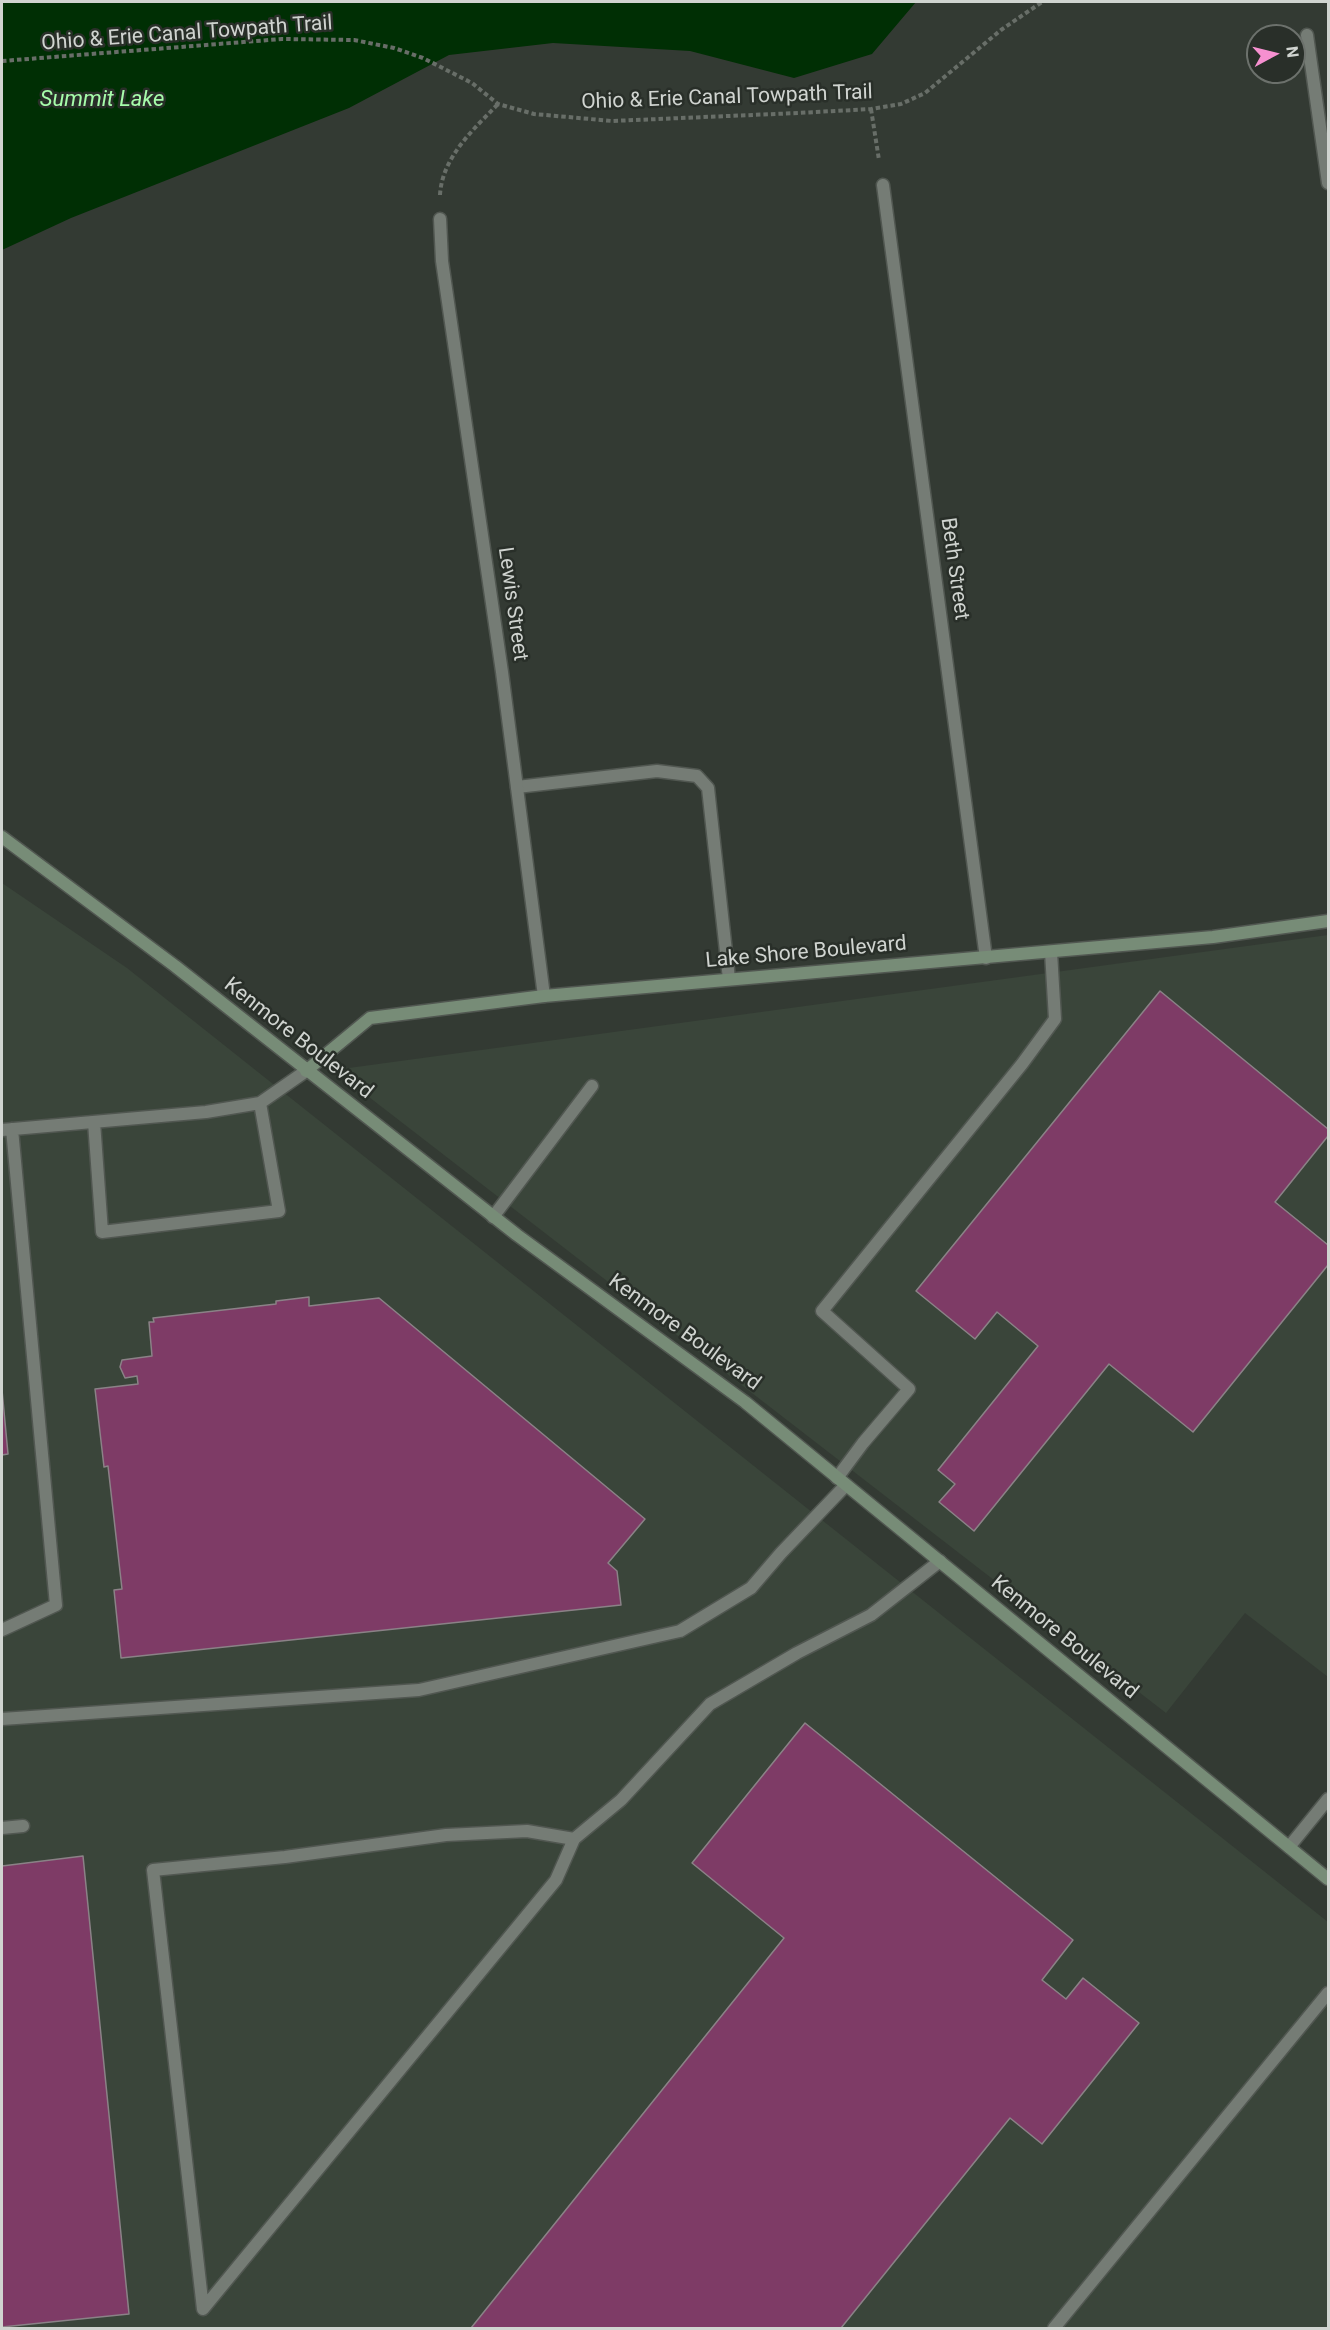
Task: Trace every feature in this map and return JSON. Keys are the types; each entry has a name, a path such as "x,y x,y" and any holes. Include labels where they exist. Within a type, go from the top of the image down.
{"main road":[{"name":"Kenmore Boulevard","path":"2,837 175,966 493,1217 745,1402 1329,1879"},
{"name":"Lake Shore Boulevard","path":"306,1071 370,1018 544,996 1214,937 1329,921"}],"street":[{"path":"1307,35 1329,183"},
{"name":"Beth Street","path":"883,185 986,958"},
{"name":"Lewis Street","path":"440,219 442,261 517,787 544,996"},
{"path":"517,787 657,771 697,776 708,788 729,979"},
{"path":"2,1719 419,1690 680,1631 752,1588 842,1481 863,1443 909,1389 822,1311 1022,1064 1056,1018 1051,952"},
{"path":"2,1630 56,1605 7,1129 206,1112 260,1104 306,1071"},
{"path":"493,1217 592,1086"},
{"path":"94,1122 102,1232 279,1211 260,1104"},
{"path":"574,1839 527,1831 446,1835 285,1857 153,1870 204,2309 556,1880 574,1839 621,1800 710,1704 797,1653 871,1615 940,1561"},
{"path":"1289,1847 1329,1799"},
{"path":"2,1828 23,1826"},
{"path":"1054,2328 1329,1993"}],"path":[{"name":"Ohio & Erie Canal Towpath Trail","path":"2,62 319,38 354,40 394,48 423,58 468,81 498,104 534,114 612,121 871,109 902,104 925,93 1001,30 1042,2"},
{"path":"440,219 441,187 452,158 468,135 498,104"},
{"path":"871,109 883,185"}],"shaded area":[{"path":"2,883 127,968 1328,1922 1328,2328 2,2328"},
{"path":"1328,935 1328,1677 1245,1613 1166,1713 334,1070"}],"water":[{"name":"Summit Lake","path":"2,2 916,2 872,54 794,78 690,51 553,43 449,55 349,108 71,218 2,250"}],"building":[{"path":"1160,991 1328,1129 1328,1136 1275,1202 1328,1245 1328,1265 1193,1432 1109,1364 974,1531 939,1502 955,1484 938,1470 1038,1346 997,1312 975,1339 916,1291"},
{"path":"309,1297 309,1306 379,1298 645,1519 608,1563 617,1571 621,1605 121,1658 114,1590 122,1589 108,1466 104,1467 95,1389 138,1384 137,1376 125,1378 120,1367 122,1360 152,1356 149,1322 154,1322 153,1318 276,1304 276,1301"},
{"path":"2,1390 8,1454 2,1455"},
{"path":"805,1723 1073,1940 1042,1980 1066,1999 1083,1978 1139,2023 1042,2144 1010,2118 841,2328 471,2328 784,1938 692,1863"},
{"path":"83,1856 129,2314 2,2327 2,1866"}]}
